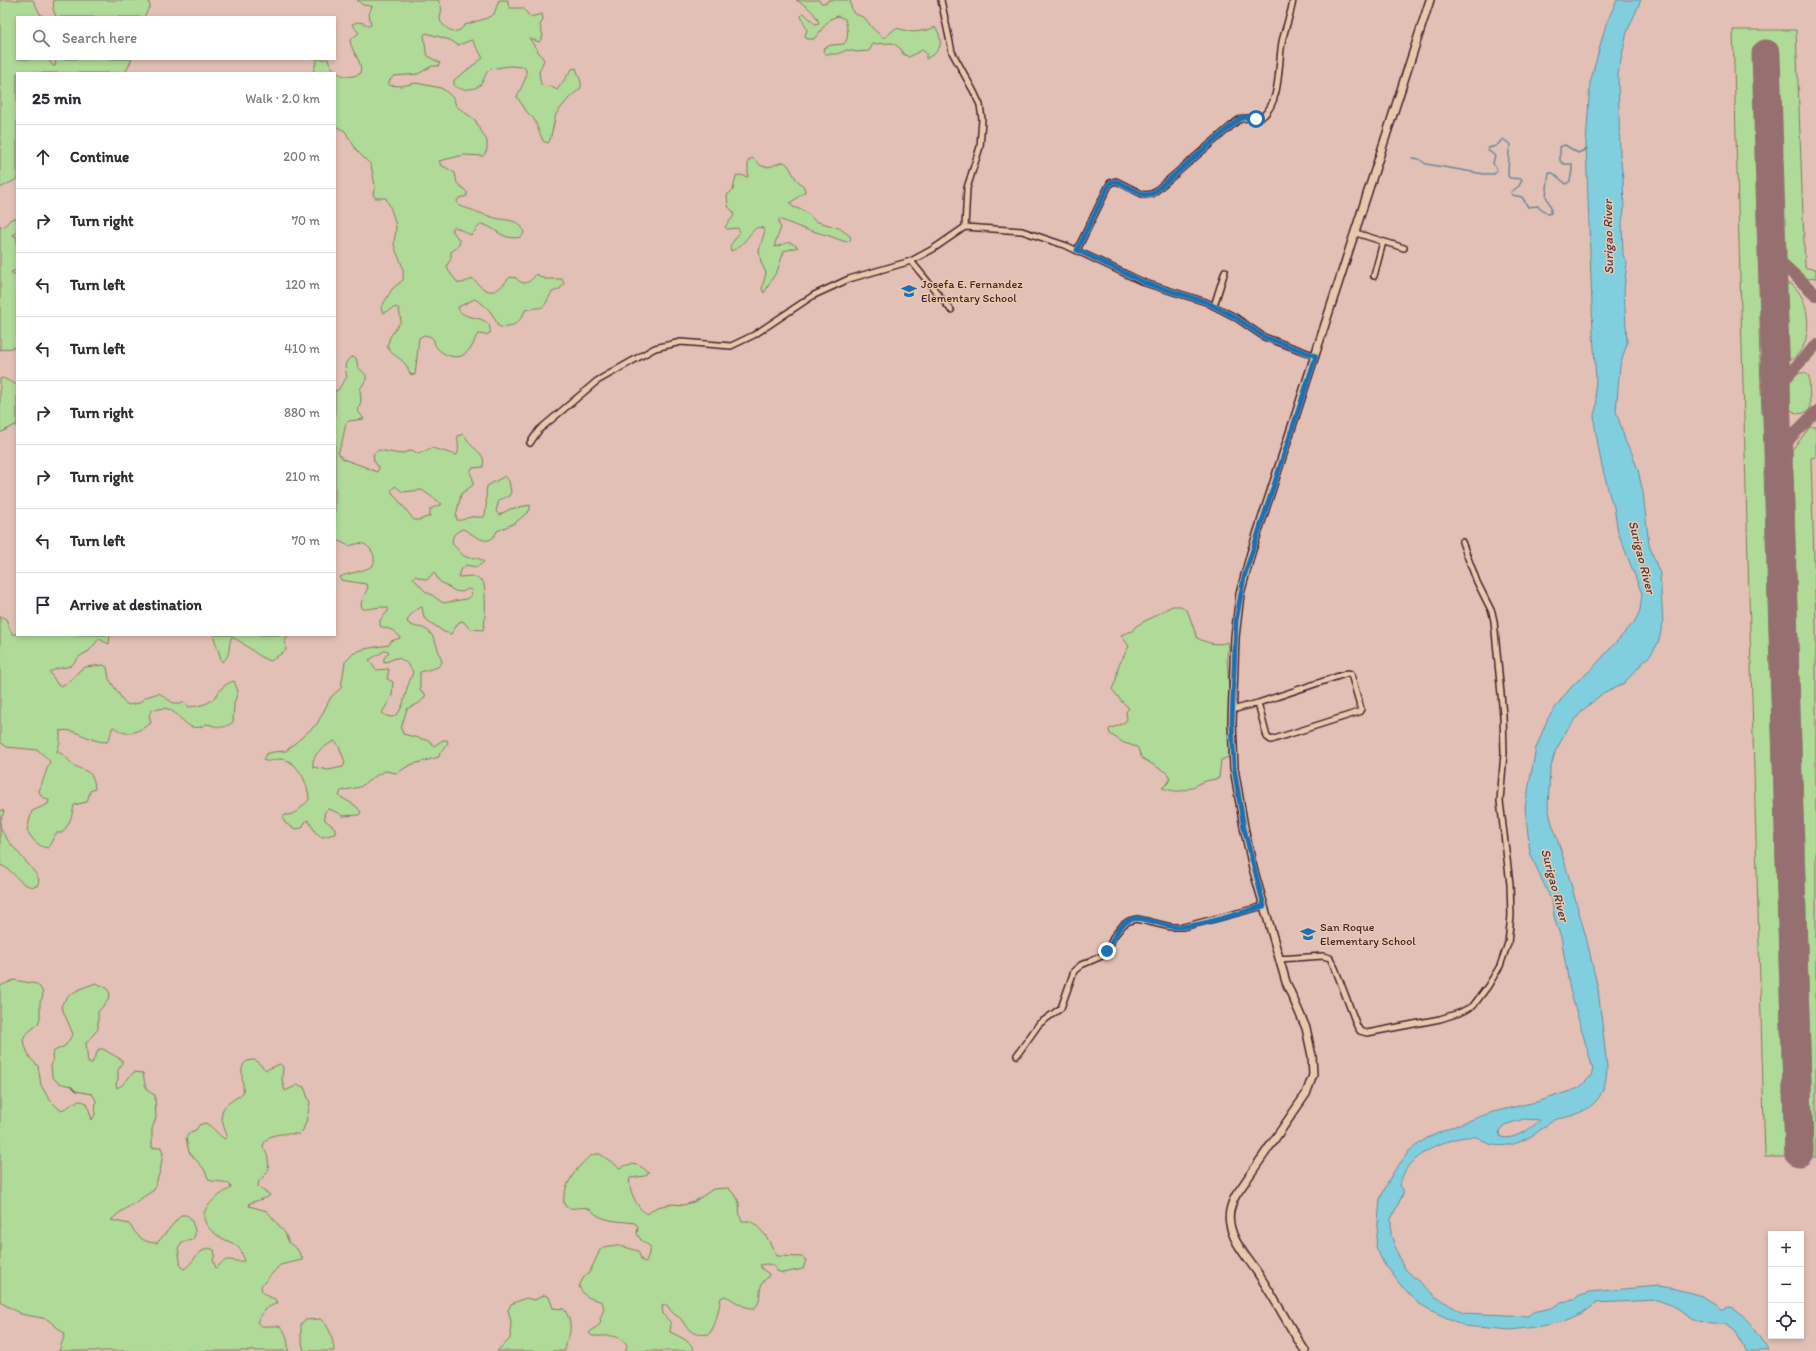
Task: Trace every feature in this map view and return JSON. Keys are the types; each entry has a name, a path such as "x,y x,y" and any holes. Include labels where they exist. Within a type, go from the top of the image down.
{"street":[{"path":"941,0 952,52 980,104 982,119 980,147 967,188 966,227"},
{"path":"1077,250 1110,183 1116,181 1144,195 1152,194 1237,121 1244,117 1256,119 1264,115 1274,98 1282,42 1293,0"},
{"path":"1305,1351 1234,1236 1229,1220 1230,1211 1236,1195 1306,1094 1313,1075 1312,1056 1306,1028 1286,982 1279,959 1264,906 1240,807 1234,768 1232,710 1235,637 1238,606 1243,583 1430,0"},
{"path":"530,443 540,430 597,381 655,348 681,342 731,346 754,335 805,300 849,279 911,261 933,249 966,227 1022,231 1077,250 1145,283 1214,306 1245,323 1264,337 1316,356"},
{"path":"1356,232 1404,248"},
{"path":"1374,276 1383,242"},
{"path":"911,261 951,310"},
{"path":"1214,306 1225,271"},
{"path":"1279,959 1323,956 1330,958 1360,1031 1367,1033 1440,1018 1468,1010 1477,1002 1504,958 1511,925 1511,904 1509,868 1500,801 1504,741 1497,653 1492,612 1477,582 1462,542"},
{"path":"1232,710 1258,704 1348,673 1351,674 1361,709 1359,712 1271,740 1267,737 1258,704"},
{"path":"1017,1055 1039,1024 1061,1008 1074,971 1081,965 1102,956 1107,951 1119,930 1129,921 1133,919 1144,920 1177,928 1202,923 1264,906"}],"green space":[{"path":"0,0 33,0 40,14 43,16 16,16 16,60 49,60 53,66 55,66 56,60 132,60 126,72 16,72 16,180 0,188"},
{"path":"54,0 148,0 150,6 145,16 56,16 53,9"},
{"path":"357,0 438,0 441,5 440,20 453,32 460,30 465,25 487,18 494,14 499,0 508,0 510,8 523,8 530,17 542,14 543,20 540,25 543,36 539,42 529,38 544,60 539,72 541,85 550,86 557,90 572,69 576,68 581,82 581,88 569,98 556,114 548,143 543,141 534,119 527,112 517,97 526,77 526,70 524,67 509,66 490,69 481,84 475,88 460,89 454,86 454,80 483,58 472,40 458,45 450,40 426,33 424,35 426,52 429,57 440,63 438,66 432,66 418,74 394,76 390,80 388,85 401,86 416,83 441,88 454,99 456,106 475,120 487,141 487,150 483,156 464,155 439,161 441,165 455,173 457,183 467,192 467,196 459,198 457,201 459,206 495,218 514,222 522,227 524,233 521,237 514,238 504,236 492,228 481,224 471,235 455,227 451,229 460,241 458,247 451,252 451,259 447,265 448,270 458,283 473,279 485,289 493,291 497,290 510,277 516,278 524,283 532,279 536,274 545,279 562,279 564,284 560,289 552,292 543,307 525,310 521,318 515,324 507,327 498,326 489,310 475,299 458,307 460,312 465,315 487,322 490,327 490,333 485,335 478,334 471,348 458,357 449,356 442,353 436,346 433,338 424,335 419,338 415,375 410,374 405,364 392,353 387,346 390,337 401,321 399,309 396,307 383,313 381,308 392,289 403,280 402,265 394,244 396,228 395,221 386,198 375,198 373,194 375,186 371,165 357,151 345,131 336,126 336,72 345,76 355,76 360,74 361,70 359,61 350,40 359,33 352,24 359,22 369,26 371,25 369,14 372,6 363,5"},
{"path":"796,0 819,0 821,3 827,3 828,0 851,0 850,3 853,13 865,18 873,29 884,38 896,28 913,32 928,30 935,27 938,32 940,46 936,52 926,59 926,53 922,50 909,57 903,54 901,49 893,43 873,44 869,51 857,52 847,50 837,54 826,54 823,51 824,48 831,45 844,44 846,41 848,32 845,19 838,16 830,19 814,39 807,39 805,35 807,30 801,16 804,13 815,24 819,23 810,9"},
{"path":"1733,30 1796,30 1805,268 1816,269 1816,278 1806,279 1782,257 1777,54 1754,55 1762,330 1759,330 1762,415 1767,415 1768,471 1764,471 1785,1153 1813,1152 1793,470 1789,470 1788,462 1792,461 1792,450 1810,427 1816,427 1816,457 1811,458 1816,628 1816,1157 1765,1157"},
{"path":"317,60 328,60 336,72 313,72"},
{"path":"752,158 765,167 784,162 788,165 796,179 804,187 805,192 790,203 793,207 806,212 815,221 839,228 850,236 851,239 848,242 843,241 804,229 779,219 781,228 775,243 775,247 791,243 798,247 784,251 778,269 764,293 762,289 766,273 761,262 759,251 765,230 761,227 756,228 742,244 731,251 730,246 740,232 738,228 727,229 725,227 733,217 734,213 728,206 727,195 733,190 736,176 740,175 748,177 748,161"},
{"path":"16,218 16,234 13,235 16,236 16,270 11,272 12,274 16,274 16,347 0,350 0,225 3,228 11,219"},
{"path":"1786,284 1791,284 1798,290 1803,299 1808,322 1804,344 1799,353 1792,359 1789,359 1788,330 1785,330 1784,288"},
{"path":"351,357 356,358 358,367 366,375 366,380 360,389 361,401 358,411 364,419 349,421 346,423 338,453 343,459 377,472 379,468 374,461 373,454 379,450 400,454 412,450 418,454 432,448 457,455 458,436 463,434 471,445 481,454 484,463 483,467 472,468 470,472 473,479 473,485 461,494 456,516 457,520 469,517 484,517 486,510 487,486 505,476 509,481 511,492 509,496 499,500 496,511 499,515 510,509 530,505 530,510 515,523 497,531 494,537 490,540 477,537 463,529 458,531 453,536 452,544 463,555 479,559 484,562 477,567 466,565 460,571 458,577 472,576 483,581 485,591 485,621 483,630 470,629 463,621 459,622 451,634 444,632 424,618 422,607 417,609 409,617 407,622 430,632 442,662 438,667 420,672 420,690 426,695 419,703 407,709 401,728 403,734 430,741 434,746 443,740 447,740 448,743 440,753 439,757 410,765 397,773 385,771 360,787 341,791 339,796 356,806 361,812 359,815 342,816 339,813 328,809 324,813 325,820 335,828 335,834 322,837 316,833 308,820 302,828 295,829 285,823 283,818 285,815 292,814 301,808 309,800 305,781 297,768 287,760 263,760 266,754 286,751 317,724 331,697 341,688 345,662 354,653 364,649 389,645 391,641 400,638 394,631 380,626 380,620 388,611 388,608 381,607 362,609 361,603 368,587 366,584 341,580 340,577 367,569 373,565 374,561 373,553 365,545 357,544 349,546 336,540 336,390 347,377 345,366","holes":["395,486 403,492 422,490 442,504 430,509 430,516 419,520 414,520 391,491","434,572 439,581 455,591 462,592 468,589 472,590 471,596 466,599 443,603 426,592 413,578 415,576 427,580","386,650 389,652 384,658 384,662 396,658 402,659 413,672 403,704 397,714 393,717 382,713 392,696 393,682 387,679 389,669 376,670 369,660","334,741 338,744 345,762 343,767 328,770 313,767 314,758 319,751"]},
{"path":"1798,373 1805,373 1809,376 1810,409 1800,414 1790,409 1790,382"},
{"path":"3,378 16,384 16,426 0,433 0,379"},
{"path":"1172,606 1181,606 1188,612 1197,638 1212,643 1220,644 1228,642 1229,648 1227,655 1230,710 1229,757 1221,760 1219,778 1205,781 1183,791 1174,791 1162,788 1168,783 1170,778 1167,773 1142,758 1137,747 1124,743 1110,734 1109,729 1124,723 1127,719 1126,712 1129,708 1122,702 1112,689 1116,680 1118,667 1129,646 1121,635 1132,631 1136,626"},
{"path":"0,616 6,619 12,634 16,634 16,636 110,636 109,644 99,639 89,651 80,656 71,666 56,669 50,672 57,684 61,686 69,682 80,670 86,667 103,665 107,667 109,679 125,703 129,705 139,703 146,697 159,693 173,703 184,703 189,707 202,705 213,699 224,686 234,681 238,691 234,704 233,722 222,727 206,724 200,727 190,726 173,712 164,708 152,710 149,715 151,723 137,731 126,733 113,727 107,742 101,742 72,731 60,731 60,742 57,752 66,757 75,766 90,774 94,782 95,789 90,791 87,802 74,805 69,823 62,833 56,833 48,848 38,844 27,830 32,811 48,804 49,800 41,796 39,791 50,761 38,750 7,747 0,742"},
{"path":"213,636 289,636 285,640 286,650 271,661 262,658 232,637 227,657 222,662"},
{"path":"0,810 4,811 0,821"},
{"path":"0,824 1,830 5,837 36,874 39,880 37,886 26,885 5,867 0,865"},
{"path":"14,980 37,984 42,990 43,996 40,1002 40,1018 38,1024 25,1035 23,1041 30,1058 38,1066 41,1085 49,1099 60,1110 79,1101 87,1103 92,1120 95,1114 96,1100 92,1094 76,1091 71,1086 59,1083 55,1080 52,1076 52,1056 54,1051 65,1046 73,1034 61,1006 67,997 76,991 96,983 107,988 110,994 108,1000 98,1012 98,1029 86,1043 88,1063 92,1063 99,1049 103,1049 122,1060 122,1064 118,1070 118,1079 116,1084 117,1088 122,1085 134,1072 143,1073 147,1089 155,1095 156,1118 152,1129 152,1148 161,1147 163,1154 160,1171 154,1190 111,1220 129,1224 140,1238 147,1242 157,1243 181,1215 187,1215 191,1219 195,1230 195,1235 192,1240 182,1242 178,1248 181,1267 184,1269 201,1252 209,1248 214,1250 215,1255 213,1260 216,1268 227,1260 244,1261 237,1246 217,1235 209,1228 205,1221 204,1214 206,1208 217,1197 231,1188 230,1185 209,1180 204,1169 189,1152 186,1138 190,1132 196,1130 199,1125 205,1123 225,1139 227,1136 222,1122 223,1109 243,1093 242,1072 245,1063 249,1061 255,1060 266,1070 280,1064 283,1067 282,1080 285,1091 298,1085 304,1087 310,1103 303,1130 299,1134 272,1136 264,1143 263,1148 268,1159 268,1172 259,1181 258,1187 270,1195 250,1203 249,1206 267,1211 285,1233 289,1243 297,1249 302,1257 302,1260 280,1265 261,1286 262,1291 267,1296 275,1299 277,1303 265,1309 257,1322 261,1326 281,1327 286,1336 288,1351 59,1351 65,1334 47,1319 21,1314 0,1302 0,986"},
{"path":"595,1154 600,1154 620,1168 635,1164 642,1167 649,1173 645,1176 630,1178 630,1187 634,1198 640,1208 647,1214 657,1207 672,1204 683,1205 694,1202 713,1189 728,1188 737,1198 742,1221 750,1221 757,1226 766,1236 777,1256 802,1257 806,1260 803,1269 783,1273 777,1271 770,1265 760,1265 762,1269 769,1274 762,1285 758,1304 755,1308 751,1308 743,1306 725,1296 721,1298 716,1321 709,1334 692,1332 667,1305 662,1306 663,1314 671,1323 670,1332 689,1343 694,1349 690,1351 626,1351 627,1345 620,1338 611,1336 592,1336 589,1333 601,1323 600,1318 603,1310 603,1304 602,1302 586,1296 581,1291 579,1286 584,1277 589,1273 601,1248 615,1246 638,1251 642,1261 646,1262 651,1247 641,1240 637,1234 638,1227 635,1223 606,1219 587,1208 570,1208 565,1206 565,1192 572,1176 583,1162"},
{"path":"544,1295 549,1297 553,1308 564,1309 570,1322 569,1335 565,1343 565,1351 497,1351 510,1339 511,1321 508,1310 511,1304 526,1298 535,1300"},
{"path":"320,1319 329,1329 334,1351 304,1351 301,1338 301,1323 306,1320"}],"water":[{"name":"Surigao River","path":"1617,0 1641,0 1627,32 1618,74 1620,155 1623,178 1624,210 1622,222 1623,255 1627,263 1624,290 1627,343 1620,366 1616,411 1626,443 1631,451 1638,470 1643,493 1649,545 1660,574 1663,623 1658,643 1652,653 1624,683 1603,693 1583,710 1567,730 1555,752 1550,770 1548,806 1586,937 1598,989 1607,1067 1606,1077 1601,1093 1592,1105 1577,1114 1552,1121 1522,1141 1497,1146 1484,1142 1476,1137 1466,1137 1454,1139 1441,1144 1418,1157 1403,1175 1400,1186 1403,1189 1403,1194 1391,1219 1391,1235 1401,1262 1406,1270 1436,1297 1463,1313 1528,1316 1533,1312 1552,1308 1561,1302 1574,1300 1578,1296 1589,1292 1658,1286 1703,1296 1718,1305 1721,1309 1730,1307 1734,1309 1740,1313 1752,1326 1763,1340 1769,1351 1746,1351 1736,1332 1726,1324 1711,1324 1694,1320 1671,1305 1657,1300 1596,1303 1582,1313 1562,1322 1535,1327 1511,1330 1465,1326 1418,1303 1399,1283 1382,1260 1376,1247 1380,1199 1392,1174 1410,1150 1427,1138 1457,1125 1493,1112 1540,1101 1579,1088 1591,1076 1593,1069 1570,990 1561,937 1555,921 1552,902 1530,853 1525,807 1536,748 1548,718 1574,684 1592,669 1635,621 1640,610 1642,594 1618,532 1614,507 1601,462 1594,415 1597,404 1595,390 1596,379 1586,144 1590,83 1606,24","holes":["1524,1119 1540,1120 1521,1134 1509,1138 1500,1136 1499,1131 1504,1125"]}],"waterway":[{"path":"1412,158 1419,159 1426,164 1484,174 1494,174 1497,171 1493,163 1495,156 1488,150 1488,148 1496,146 1503,139 1511,145 1509,150 1508,176 1510,178 1522,180 1519,186 1511,192 1512,195 1522,197 1528,207 1538,206 1548,214 1551,213 1551,207 1546,196 1549,173 1553,173 1566,184 1570,181 1572,170 1572,164 1564,164 1560,161 1560,147 1565,145 1578,153 1587,149"}],"taxiway":[{"path":"1772,254 1816,295"},
{"path":"1776,388 1816,345"},
{"path":"1778,461 1790,438 1816,412"}],"runway":[{"path":"1766,54 1799,1152"}],"place":[{"name":"Josefa E. Fernandez Elementary School","path":"909,291"},
{"name":"San Roque Elementary School","path":"1308,934"}],"route":[{"path":"1107,951 1114,936 1123,925 1133,919 1144,920 1177,928 1202,923 1264,906 1253,868 1244,828 1234,768 1232,722 1236,621 1244,577 1251,553 1316,356 1264,337 1255,332 1245,323 1206,302 1145,283 1077,250 1107,186 1110,183 1116,181 1144,195 1152,194 1237,121 1244,117 1256,119"}]}
